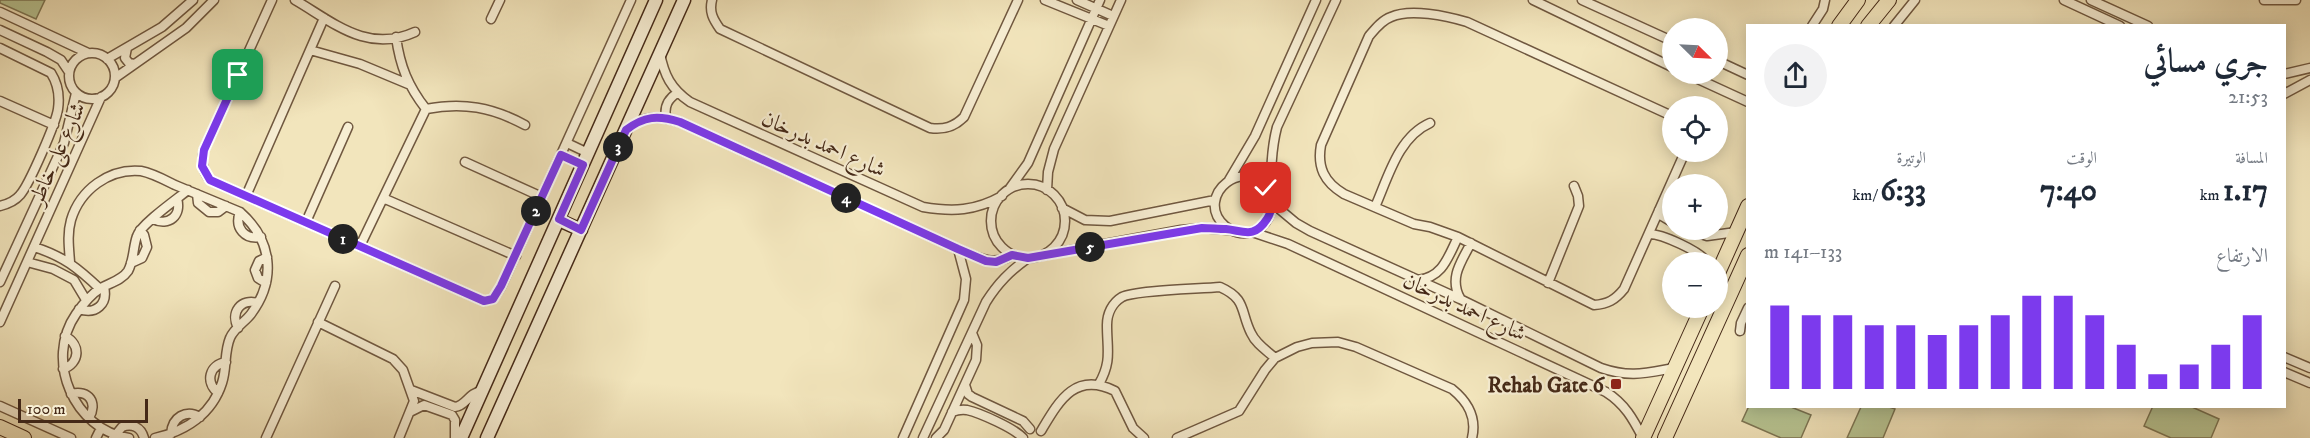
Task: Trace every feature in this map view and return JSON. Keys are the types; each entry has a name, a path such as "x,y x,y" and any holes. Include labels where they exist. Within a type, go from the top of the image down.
{"main road":[{"path":"461,438 657,0"},
{"path":"487,438 684,0"},
{"path":"1840,24 1858,0"},
{"path":"1870,24 1889,0"},
{"path":"1727,252 1746,210"},
{"path":"559,219 581,230"},
{"path":"1665,438 1746,259"},
{"path":"1643,438 1697,318"},
{"path":"0,427 24,438"}],"street":[{"path":"107,59 162,27 194,0"},
{"path":"88,53 73,63 69,72 69,80 76,93 88,98 101,97 108,92 115,78 186,28 214,0"},
{"path":"272,0 202,158 205,174 210,180 484,301 493,299 516,256 631,0"},
{"path":"295,0 340,30 354,34 381,38 415,32"},
{"path":"491,19 500,0"},
{"path":"712,0 710,8 713,20 720,29 930,128 939,129 949,128 964,117 1018,0"},
{"path":"1045,0 1109,26"},
{"path":"1077,0 1098,4 1113,16"},
{"path":"1047,190 1048,172 1054,148 1121,0"},
{"path":"1229,230 1220,222 1215,200 1220,189 1228,181 1247,151 1316,0"},
{"path":"1098,4 1028,163 1010,189 995,205 992,216 995,239 1012,255 1028,258 1181,230 1202,228 1240,233 1252,232 1263,226 1270,216 1272,144 1277,127 1336,0"},
{"path":"1533,0 1662,62"},
{"path":"1582,0 1662,36"},
{"path":"1813,24 1823,9 1825,0"},
{"path":"1896,24 1915,0"},
{"path":"2064,0 2116,24"},
{"path":"2091,0 2144,24"},
{"path":"2264,0 2296,0"},
{"path":"0,12 88,53 98,54 107,59 112,64 115,78"},
{"path":"1662,111 1467,22 1443,16 1402,13 1389,17 1369,36 1321,145 1319,157 1326,179 1334,188 1414,224 1458,237 1594,305 1606,304 1617,298 1624,289 1681,162"},
{"path":"246,196 324,18"},
{"path":"0,30 61,60 69,72"},
{"path":"396,37 398,55 408,84 426,109"},
{"path":"0,48 51,73 56,80 59,98 54,125 23,192 10,203 0,206"},
{"path":"127,48 125,58 129,63 134,64"},
{"path":"310,50 360,64 408,84"},
{"path":"626,130 637,121 651,117 666,117 668,100 677,93 668,81 660,53"},
{"path":"1728,66 1746,74"},
{"path":"2286,74 2310,68"},
{"path":"2286,93 2310,80"},
{"path":"1716,84 1746,101"},
{"name":"شارع على خاطر","path":"0,282 64,143 76,93"},
{"name":"شارع احمد بدرخان","path":"677,93 690,102 923,207 945,211 965,210 986,205 1002,196"},
{"name":"شارع على خاطر","path":"0,322 101,97"},
{"path":"0,101 54,125"},
{"path":"426,109 459,105 477,106 494,110 525,126"},
{"path":"360,246 426,109"},
{"name":"شارع احمد بدرخان","path":"666,117 986,261 996,262 1012,255"},
{"path":"1374,207 1405,142 1420,128 1430,123"},
{"path":"306,222 348,127"},
{"path":"567,143 586,159"},
{"path":"561,155 586,159"},
{"path":"465,162 542,196"},
{"path":"70,262 69,231 78,203 91,188 106,177 124,171 143,172 240,212 252,223 261,237 267,257 266,283 251,315 231,336 223,383 213,403 192,424 171,434 155,438"},
{"path":"1228,181 1238,177 1249,177 1266,188 1271,200"},
{"path":"1010,189 1028,184 1047,190 1062,207 1065,219 1058,243 1049,251 1038,256"},
{"path":"1548,283 1579,207 1574,186"},
{"path":"129,438 114,436 101,428 89,418 71,394 63,369 65,336 86,300 123,276 131,263 140,230 188,190"},
{"path":"383,198 516,256"},
{"path":"1062,207 1085,220 1110,221 1215,200"},
{"name":"شارع احمد بدرخان","path":"1271,200 1296,223 1310,231 1460,299 1601,368 1619,374 1674,368"},
{"path":"1659,210 1662,213"},
{"path":"240,212 238,221 241,230 252,238 261,237"},
{"path":"1728,232 1736,231"},
{"name":"شارع احمد بدرخان","path":"1252,232 1288,244 1606,392 1619,400 1628,411 1643,438"},
{"path":"1648,234 1660,236 1696,252"},
{"path":"1418,280 1437,274 1444,266 1458,237"},
{"path":"1460,299 1454,280 1471,243"},
{"path":"34,247 70,262 102,288 105,298 99,307 90,311 79,309"},
{"path":"903,438 964,300 966,279 958,249"},
{"path":"923,438 996,286 1008,272 1028,258"},
{"path":"27,262 53,269 74,280 86,300"},
{"path":"74,280 81,271"},
{"path":"266,438 334,286"},
{"path":"1099,384 1107,367 1107,322 1110,310 1115,302 1130,295 1220,287 1229,291 1242,303 1251,334 1256,342 1275,357"},
{"path":"238,328 235,318 239,308 248,302 258,303"},
{"path":"1740,331 1746,312"},
{"path":"318,322 397,362 403,370 414,401 399,438"},
{"path":"936,438 944,430 977,354 977,345 972,333"},
{"path":"63,369 73,364 77,354 74,343 65,336"},
{"path":"1177,438 1239,411 1275,357 1297,347 1326,342 1338,342 1356,347 1452,389 1464,399 1472,413 1474,429 1472,438"},
{"path":"2286,358 2310,368"},
{"path":"218,393 211,386 210,376 214,367 226,362"},
{"path":"2286,373 2310,383"},
{"path":"965,385 972,398 1023,421 1030,429 1043,435 1056,407 1071,390 1099,384 1115,391 1133,428 1144,438"},
{"path":"411,390 454,411"},
{"path":"411,411 424,405 454,411 471,395 482,391"},
{"path":"71,394 78,392 91,398 93,412 89,418"},
{"path":"0,406 71,438"},
{"path":"952,412 962,409 972,411 1015,431 1023,438 1030,429"},
{"path":"454,411 455,438"},
{"path":"171,434 178,417 189,413 200,417"},
{"path":"114,436 122,427 132,425 140,430 144,438"},
{"path":"96,438 101,428"}],"green space":[{"path":"0,0 45,0 36,19 0,3"},
{"path":"1748,408 1794,408 1811,415 1801,438 1781,438 1742,421"},
{"path":"1861,408 1895,409 1883,438 1847,438"},
{"path":"2152,408 2194,408 2219,419 2211,438 2171,438 2144,426"}],"place":[{"name":"Rehab Gate 6","path":"1616,384"}],"route":[{"path":"238,75 204,150 202,166 210,180 484,301 493,299 501,286 561,155 583,165 559,219 581,230 626,130 637,121 651,117 666,117 680,122 986,261 1005,260 1012,255 1028,258 1181,230 1202,228 1240,233 1252,232 1263,226 1270,216 1272,203 1266,188"}]}
